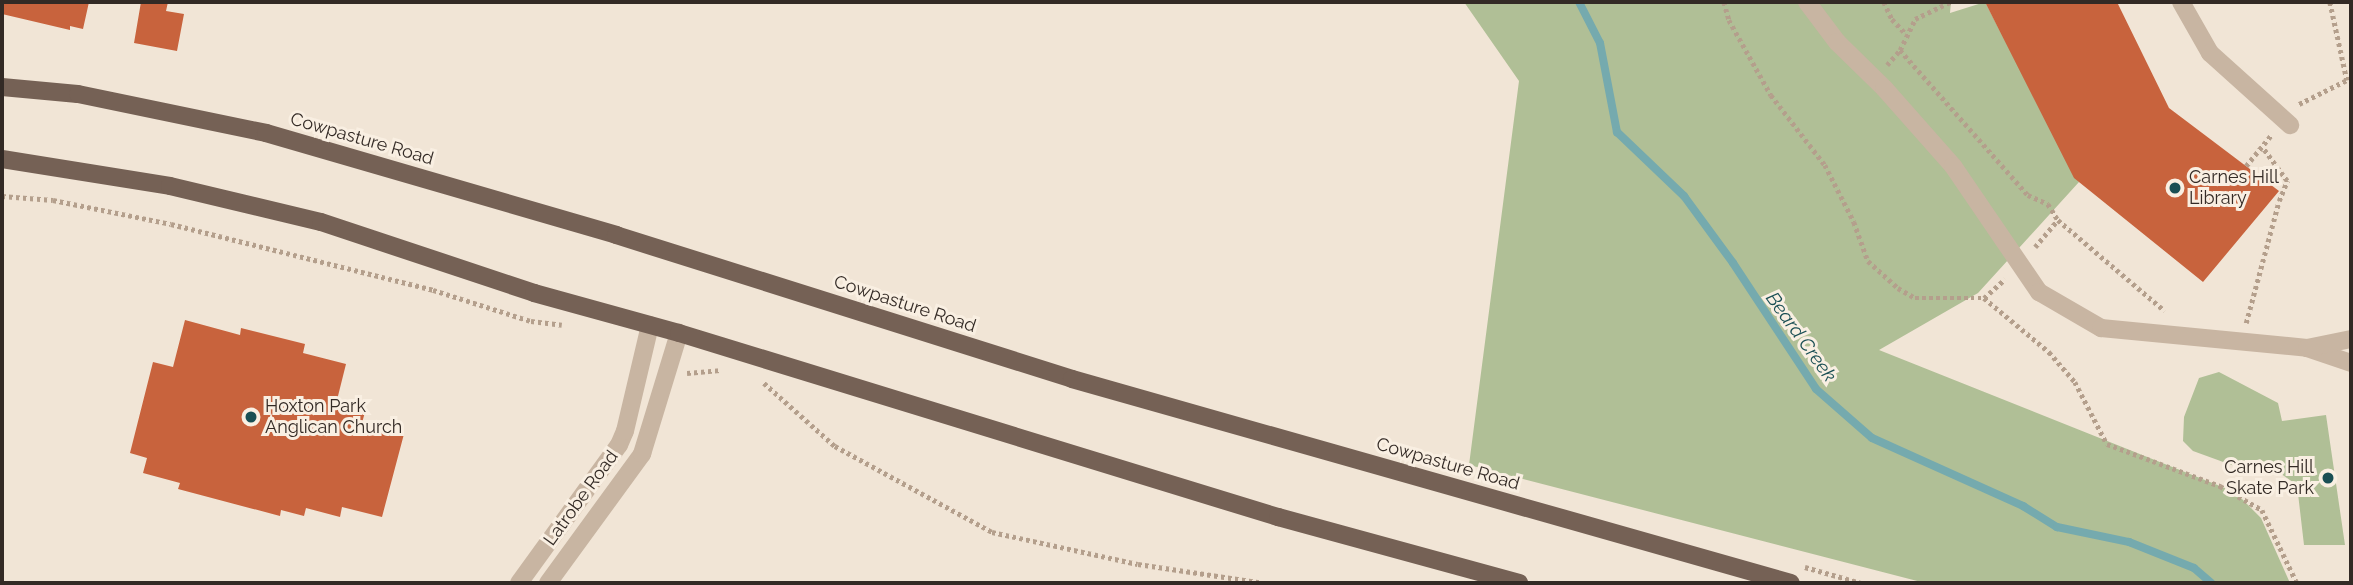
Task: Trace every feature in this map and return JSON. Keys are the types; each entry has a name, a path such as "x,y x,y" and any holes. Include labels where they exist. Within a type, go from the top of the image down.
{"main road":[{"name":"Cowpasture Road","path":"2,87 78,94 266,133 616,235 1072,379 1791,583"},
{"path":"2,159 170,186 321,222 534,293 679,333 1278,517 1520,583"}],"street":[{"path":"1807,2 1837,42 1875,79 1953,166 2039,292 2101,328 2307,348 2351,363"},
{"path":"2181,2 2210,53 2290,125"},
{"name":"Latrobe Road","path":"519,583 619,445 625,431 650,325"},
{"name":"Latrobe Road","path":"548,583 642,454 679,333"},
{"path":"2307,348 2351,339"}],"path":[{"path":"1724,2 1729,20 1771,95 1825,165 1854,222 1868,261 1898,288 1916,298 1984,298 2049,352 2075,382 2107,444 2220,486 2262,509 2297,583"},
{"path":"1884,2 1892,19 1906,34"},
{"path":"1875,79 1900,50 1915,19 1940,4 1950,2"},
{"path":"2316,94 2349,79 2330,2"},
{"path":"1900,50 2028,195 2048,204 2057,220 2168,313"},
{"path":"2237,343 2246,322 2287,181 2262,146"},
{"path":"1984,298 2021,264 2057,220"},
{"path":"2233,322 2246,322"}],"green space":[{"path":"1464,2 1951,2 1950,13 1985,2 2079,182 1978,293 1879,350 2235,492 2261,518 2290,583 1925,583 1469,465 1519,81"},
{"path":"2219,372 2278,403 2282,421 2326,415 2345,545 2304,545 2297,485 2260,459 2237,467 2193,451 2183,441 2184,417 2199,378"}],"building":[{"path":"2,2 89,2 83,29 70,26 70,30 2,14"},
{"path":"141,2 168,2 166,11 184,14 177,51 134,43"},
{"path":"1985,2 2117,2 2169,108 2279,191 2203,282 2074,178"},
{"name":"Hoxton Park Anglican Church","path":"185,320 240,335 241,328 305,344 303,353 346,364 336,404 365,412 362,423 404,434 382,517 342,507 340,517 306,508 304,516 281,510 280,516 178,489 180,483 143,473 147,458 130,453 153,362 173,367"}],"waterway":[{"name":"Beard Creek","path":"1579,2 1600,43 1617,132 1684,196 1733,263 1816,389 1872,438 2023,506 2057,527 2129,542 2194,568 2211,583"}],"place":[{"name":"Carnes Hill Library","path":"2175,188"},
{"name":"Hoxton Park Anglican Church","path":"251,417"},
{"name":"Carnes Hill Skate Park","path":"2328,478"}]}
